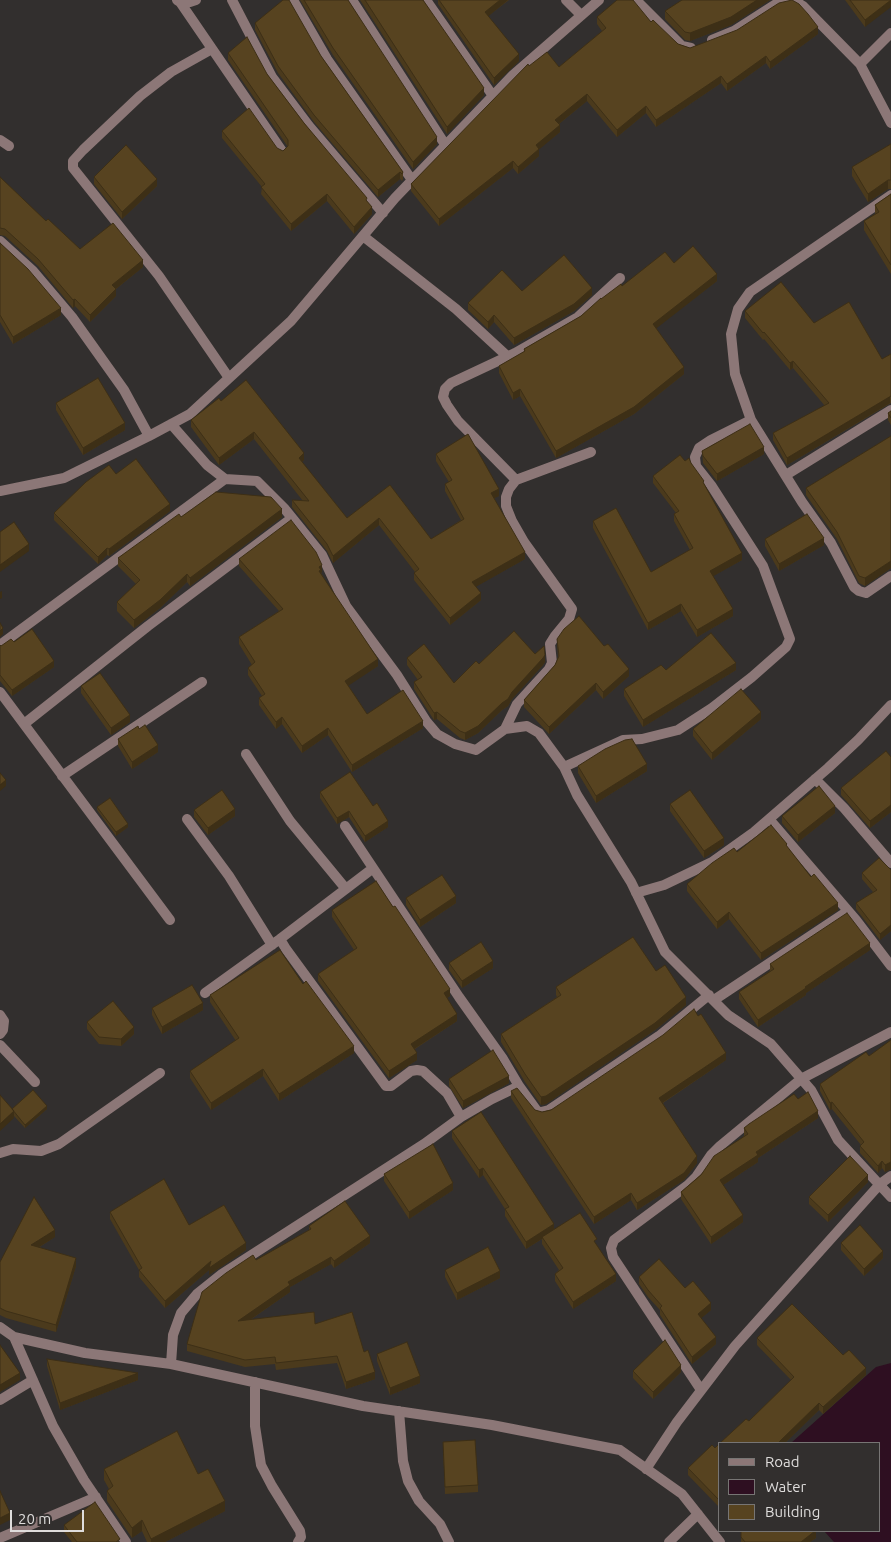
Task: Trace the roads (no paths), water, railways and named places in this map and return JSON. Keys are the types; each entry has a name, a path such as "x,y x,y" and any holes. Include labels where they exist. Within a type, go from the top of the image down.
{"street":[{"path":"178,1 190,2 196,0"},
{"path":"232,0 272,77 309,126 383,213"},
{"path":"293,0 326,59 412,180"},
{"path":"352,0 446,146"},
{"path":"426,0 493,96"},
{"path":"566,0 582,15"},
{"path":"0,491 64,478 150,436 190,414 291,321 412,180 493,96 599,0"},
{"path":"636,0 682,46 691,48 734,31 776,4 793,0 803,6 860,64 891,123"},
{"path":"178,1 282,151"},
{"path":"860,64 891,34"},
{"path":"212,49 172,72 140,96 73,160 73,168 77,176 159,276 229,378"},
{"path":"0,140 9,146"},
{"path":"891,195 750,292 738,308 731,334 735,374 752,420 831,544 854,586 866,593 891,576"},
{"path":"363,236 456,309 507,356"},
{"path":"0,241 33,271 72,317 124,390 150,436"},
{"path":"516,480 458,421 446,405 443,396 445,389 451,383 507,356 578,317 620,278"},
{"path":"786,475 891,410"},
{"path":"564,767 623,740 642,739 678,730 712,708 752,677 786,647 790,639 763,566 696,466 695,457 699,448 752,420"},
{"path":"171,424 207,465 225,478 257,481 284,508 322,555 346,606 397,675 426,721 437,734 455,744 476,750 505,729 527,726 539,733 564,767 577,795 636,893 664,952 728,1016 771,1044 811,1090 838,1140 891,1197"},
{"path":"505,729 517,704 549,669 552,663 550,644 568,619 572,609 524,542 506,506 506,497 516,480 591,452"},
{"path":"0,645 225,478"},
{"path":"24,724 148,626 292,518"},
{"path":"62,776 202,682"},
{"path":"0,692 4,705 24,724 170,920"},
{"path":"636,893 664,885 712,862 754,832 858,740 891,705"},
{"path":"246,754 290,821 346,889"},
{"path":"815,779 844,808 891,863"},
{"path":"187,819 276,942 286,948 386,1086 391,1086 411,1071 423,1071 447,1093 461,1117"},
{"path":"769,819 848,911 891,966"},
{"path":"345,826 372,870 503,1059 519,1086 537,1111 542,1112 549,1110 711,998 848,911"},
{"path":"205,993 372,870"},
{"path":"0,1015 4,1022 3,1030 0,1034"},
{"path":"701,1390 613,1257 611,1248 614,1240 688,1185 720,1146 801,1079 891,1032"},
{"path":"0,1045 34,1082"},
{"path":"0,1153 13,1149 41,1151 60,1144 160,1073"},
{"path":"171,1364 173,1335 181,1312 197,1294 222,1274 424,1144 461,1117 519,1086"},
{"path":"646,1469 677,1422 735,1346 880,1184 891,1176"},
{"path":"0,1327 14,1337 85,1353 171,1364 363,1406 492,1425 620,1450 682,1494 720,1542"},
{"path":"14,1337 53,1426 126,1542"},
{"path":"0,1400 33,1380"},
{"path":"255,1382 255,1426 261,1464 272,1486 300,1530 301,1537 298,1542"},
{"path":"399,1411 403,1462 408,1481 418,1501 440,1524 449,1542"},
{"path":"0,1538 96,1497"},
{"path":"669,1542 698,1514"}],"water":[{"path":"891,1363 891,1542 834,1542 825,1532 881,1532 881,1442 792,1442 876,1367"}]}
